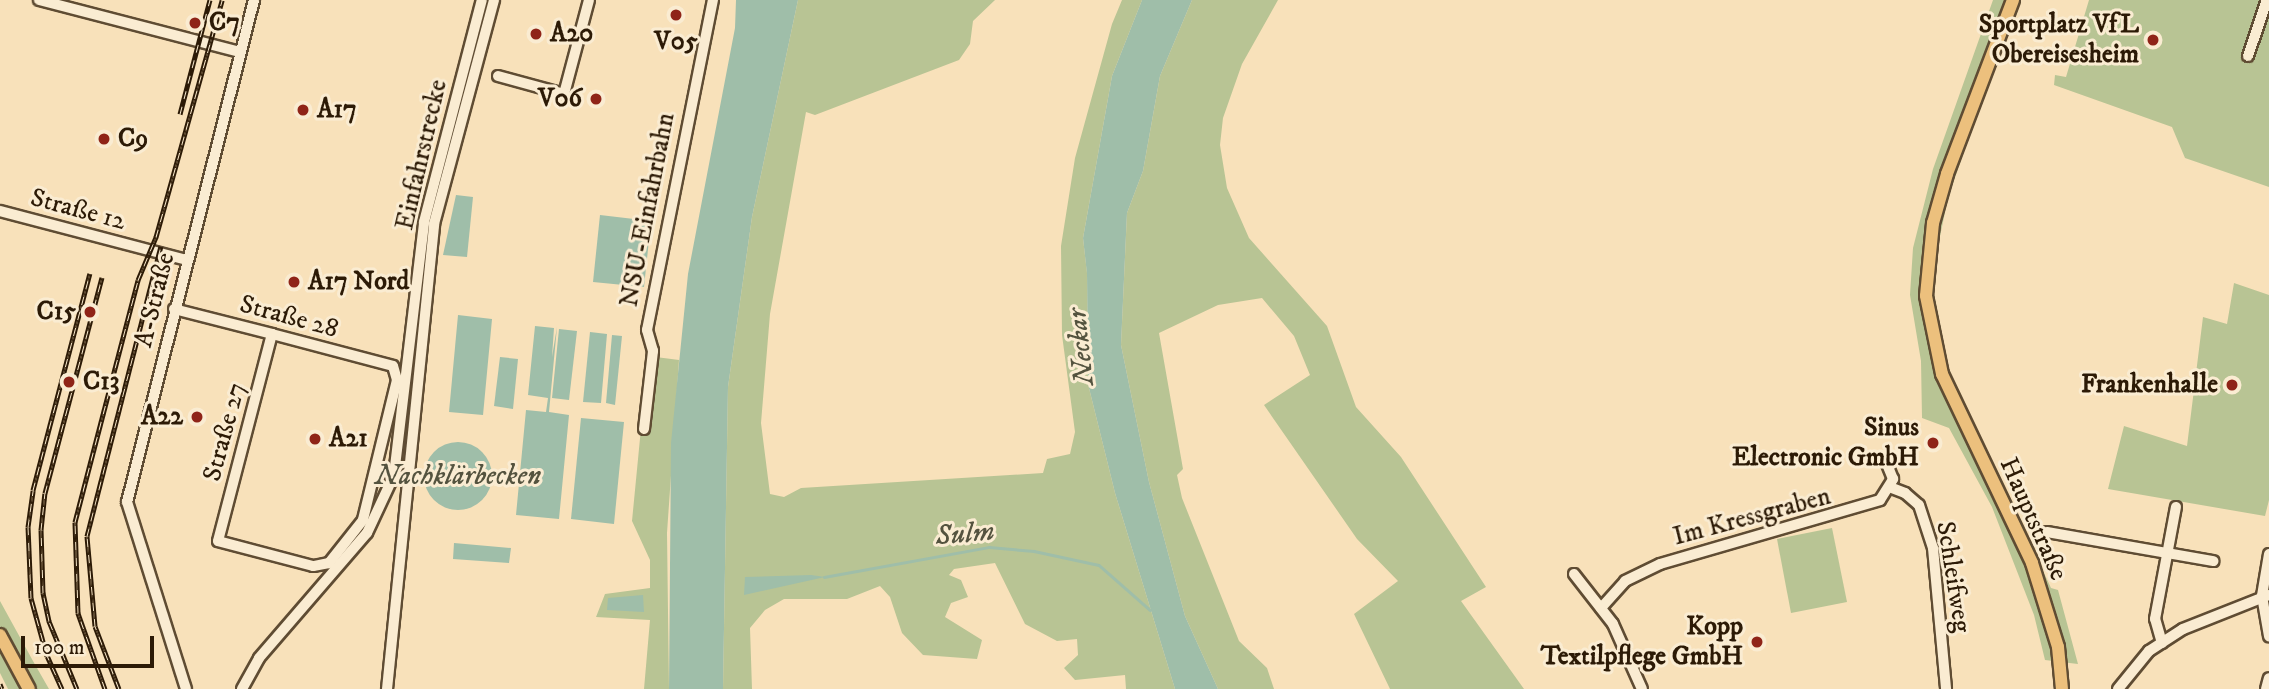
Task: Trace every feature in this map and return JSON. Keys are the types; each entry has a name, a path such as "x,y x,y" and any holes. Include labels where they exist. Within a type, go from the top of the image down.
{"main road":[{"name":"Hauptstraße","path":"2013,0 1933,223 1926,296 1942,374 2032,563 2051,620 2063,689"},
{"path":"0,635 29,689"}],"street":[{"path":"40,0 240,52"},
{"name":"A-Straße","path":"186,689 127,502 254,0"},
{"name":"Einfahrstrecke","path":"242,689 259,658 367,533 394,475 425,222 482,0"},
{"name":"Einfahrstrecke","path":"387,689 434,224 494,0"},
{"path":"498,76 564,94 589,0"},
{"name":"NSU-Einfahrbahn","path":"644,429 653,351 647,330 712,0"},
{"path":"2248,56 2267,0"},
{"name":"Straße 12","path":"0,211 187,260"},
{"name":"Straße 28","path":"174,309 393,366 397,380 363,520 329,563"},
{"name":"Straße 27","path":"272,334 218,541 313,566 329,563"},
{"path":"1885,459 1893,479 1892,488"},
{"name":"Im Kressgraben","path":"1601,608 1625,581 1660,564 1867,507 1892,488"},
{"name":"Schleifweg","path":"1892,488 1905,493 1919,505 1933,548 1947,689"},
{"path":"2162,643 2155,620 2176,506"},
{"path":"2047,532 2213,561"},
{"path":"2269,554 2266,595 2269,636"},
{"path":"1574,574 1601,608 1631,659 1642,689"},
{"path":"2118,689 2137,663 2162,643 2202,620 2266,595"},
{"path":"2266,689 2269,678"}],"shaded area":[{"path":"798,0 995,0 973,21 970,44 959,60 815,115 806,112 770,314 761,423 770,494 784,497 801,488 1043,473 1047,459 1070,454 1075,432 1062,335 1061,246 1075,158 1112,24 1122,0 1142,0 1112,76 1083,238 1087,273 1088,384 1115,493 1175,689 1126,689 1125,675 1075,680 1064,668 1078,655 1077,639 1057,641 1025,624 995,563 954,569 949,575 961,580 968,597 951,603 945,617 982,640 977,659 923,655 902,633 890,597 880,586 847,599 784,599 765,610 750,628 752,689 723,689 728,387 752,217"},
{"path":"1192,0 1278,0 1242,64 1223,118 1220,145 1227,188 1249,238 1327,326 1356,407 1401,457 1486,587 1461,601 1524,689 1390,689 1354,614 1398,581 1357,539 1264,405 1310,375 1294,336 1262,298 1218,305 1159,333 1183,469 1177,475 1182,498 1239,641 1267,668 1274,689 1218,689 1185,616 1149,482 1121,345 1127,213 1143,171 1160,76"},
{"path":"1993,0 2016,0 1948,198 1933,270 1934,294 1949,371 2051,588 2058,590 2078,664 2045,660 2034,615 1992,507 1949,428 1922,418 1921,361 1910,295 1913,248 1933,169"},
{"path":"2089,0 2269,0 2269,187 2185,158 2172,127 2054,85 2055,75 2066,77"},
{"name":"Frankenhalle","path":"2234,283 2269,295 2269,500 2265,516 2108,489 2124,426 2187,446 2203,317 2227,324"},
{"path":"648,356 679,360 667,533 669,689 644,689 650,620 596,617 605,594 650,588 650,560 632,521"},
{"path":"1832,528 1847,602 1791,613 1777,539"},
{"path":"0,601 49,689 8,689 0,673"}],"water":[{"path":"736,0 798,0 752,217 728,387 723,689 669,689 671,443 688,274 735,28"},
{"path":"1142,0 1192,0 1160,76 1143,171 1127,213 1121,345 1149,482 1185,616 1218,689 1175,689 1115,493 1088,384 1087,274 1083,238 1112,76"},
{"path":"456,195 473,197 467,257 443,255"},
{"path":"600,215 651,221 644,287 593,282"},
{"path":"458,315 492,319 483,415 449,412"},
{"name":"Nachklärbecken","path":"535,326 554,328 552,357 557,327 549,412 569,415 559,519 516,515 526,410 546,412 548,398 528,395"},
{"path":"559,329 577,331 569,400 552,398"},
{"path":"590,332 607,334 601,403 583,402"},
{"path":"612,335 622,336 615,405 606,403"},
{"path":"500,357 518,359 513,409 494,406"},
{"name":"Nachklärbecken","path":"581,418 624,422 614,524 571,519"},
{"name":"Nachklärbecken","path":"458,442 471,445 482,452 489,463 492,476 489,489 482,500 471,507 458,510 445,507 434,500 427,489 424,476 427,463 434,452 445,445"},
{"path":"454,543 511,548 509,563 453,559"},
{"path":"745,577 825,577 744,595"},
{"path":"643,595 644,612 607,610 608,598"}],"waterway":[{"name":"Sulm","path":"824,577 989,547 1034,551 1099,565 1150,610"}],"railway":[{"path":"180,114 210,0"},
{"path":"105,689 78,613 75,522 138,280 156,237 222,0"},
{"path":"119,689 95,626 87,536 161,246"},
{"path":"62,689 47,656 31,598 28,527 33,490 90,273"},
{"path":"77,689 49,621 43,593 41,530 45,493 102,277"},
{"path":"0,684 2,689"}],"place":[{"name":"V05","path":"676,15"},
{"name":"C7","path":"195,23"},
{"name":"A20","path":"536,34"},
{"name":"Sportplatz VfL Obereisesheim","path":"2153,40"},
{"name":"V06","path":"596,99"},
{"name":"A17","path":"303,110"},
{"name":"C9","path":"104,139"},
{"name":"A17 Nord","path":"294,282"},
{"name":"C15","path":"90,312"},
{"name":"C13","path":"69,382"},
{"name":"Frankenhalle","path":"2232,385"},
{"name":"A22","path":"197,417"},
{"name":"A21","path":"315,439"},
{"name":"Sinus Electronic GmbH","path":"1933,443"},
{"name":"Kopp Textilpflege GmbH","path":"1757,642"}],"water label":[{"name":"Neckar","path":"1081,347"}]}
